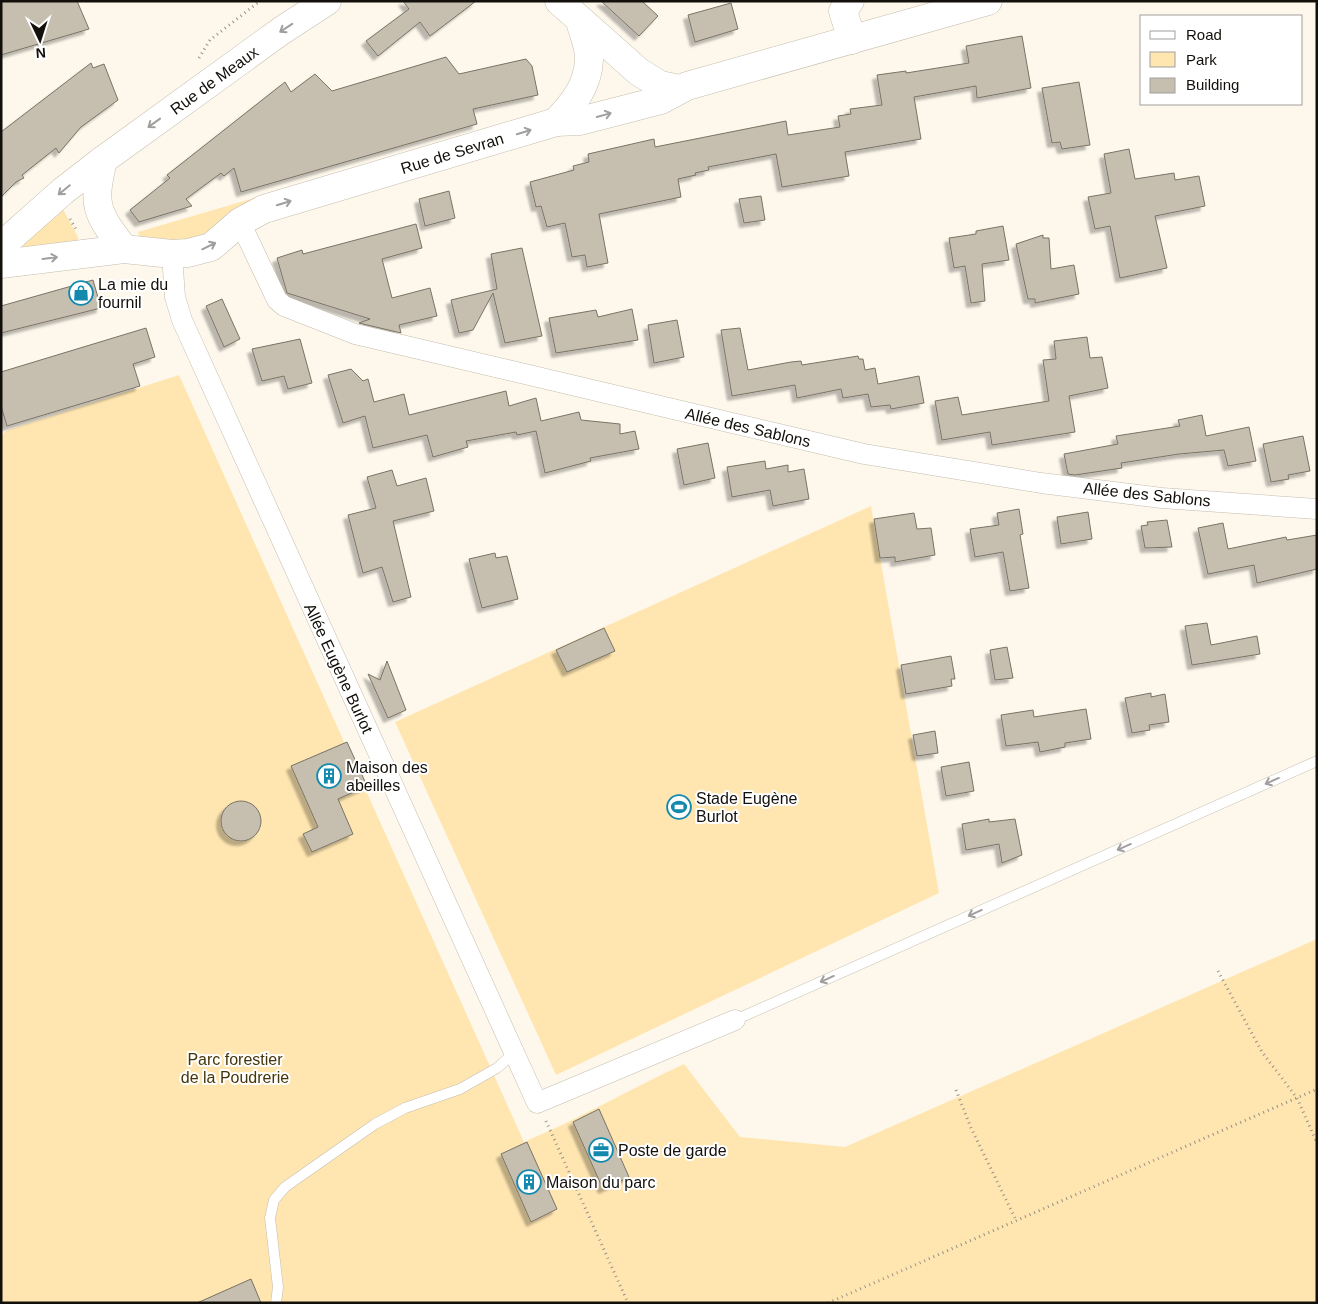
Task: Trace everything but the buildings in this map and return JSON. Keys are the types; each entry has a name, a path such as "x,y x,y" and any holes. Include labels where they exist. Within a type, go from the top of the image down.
{"main road":[{"name":"Rue de Meaux","path":"1,246 63,191 103,160 281,31 327,1"},
{"path":"559,1 639,72 660,85 680,89"},
{"path":"850,1 843,11 852,40"},
{"name":"Rue de Sevran","path":"124,249 172,254 211,247 240,222 264,209 556,122 580,121 661,100 680,89 988,1"},
{"path":"556,122 570,108 583,87 589,59 580,21"},
{"path":"1,264 124,249 105,222 97,206 96,190 103,160"}],"street":[{"name":"Allée des Sablons","path":"240,222 277,300 284,306 355,334 864,454 1060,486 1162,498 1317,508"},
{"name":"Allée Eugène Burlot","path":"172,254 175,297 182,320 537,1103"},
{"path":"537,1103 735,1020"}],"lane":[{"path":"735,1020 1317,761"},
{"path":"276,1303 278,1286 270,1218 274,1200 285,1187 375,1124 405,1108 460,1089 497,1068 514,1053"}],"path":[{"path":"1218,971 1238,1012 1262,1052 1297,1098 1317,1143"},
{"path":"828,1303 1317,1089"},
{"path":"956,1090 971,1128 1016,1220"},
{"path":"537,1103 628,1303"}],"green space":[{"path":"261,196 197,244 140,239 138,232"},
{"path":"59,202 78,237 78,246 12,249"},
{"name":"Parc forestier de la Poudrerie","path":"179,375 524,1142 565,1124 684,1064 740,1137 845,1147 1317,939 1317,1303 1,1303 1,435 8,430"},
{"name":"Stade Eugène Burlot","path":"871,506 939,893 556,1075 395,722"}],"place":[{"name":"La mie du fournil","path":"81,293"},
{"name":"Maison des abeilles","path":"329,776"},
{"name":"Stade Eugène Burlot","path":"679,807"},
{"name":"Poste de garde","path":"601,1150"},
{"name":"Maison du parc","path":"529,1182"}]}
